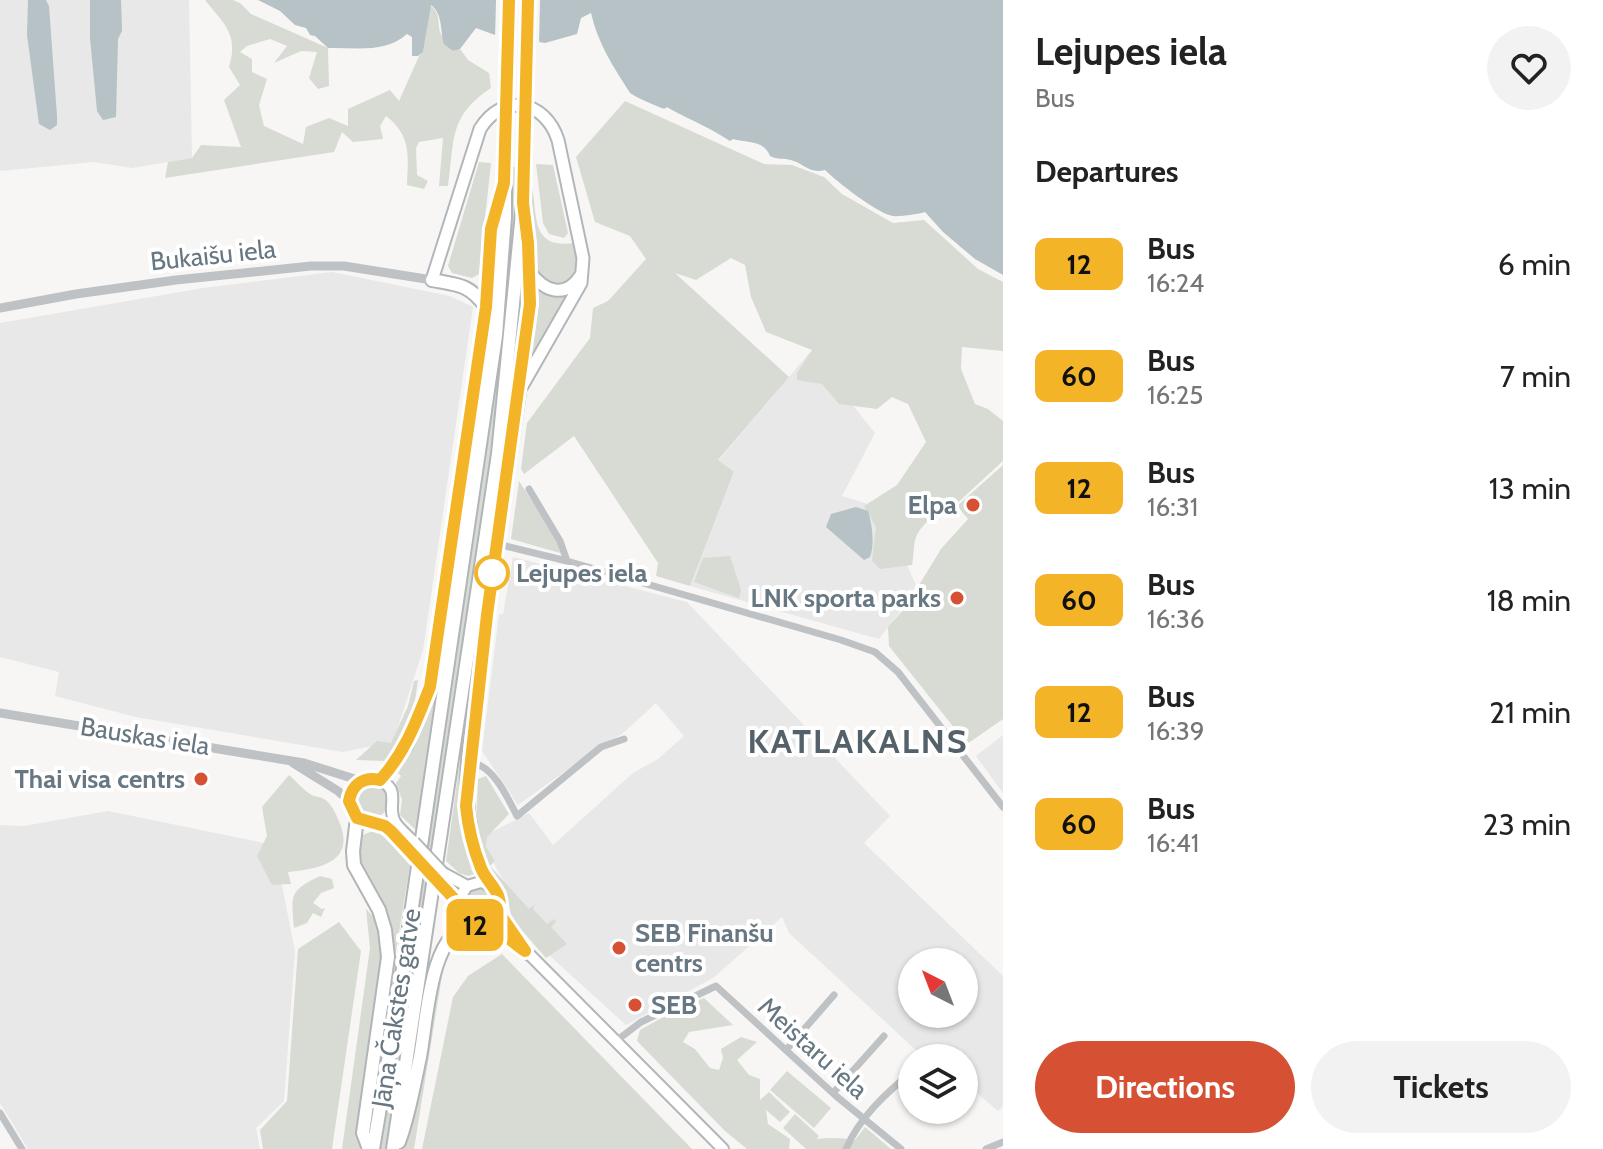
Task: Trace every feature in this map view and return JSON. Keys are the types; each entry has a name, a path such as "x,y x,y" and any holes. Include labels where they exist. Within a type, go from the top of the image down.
{"highway":[{"name":"Jāņa Čakstes gatve","path":"371,1149 398,1002 494,350 503,262 509,0"},
{"name":"Jāņa Čakstes gatve","path":"394,1149 498,454 523,203 528,0"},
{"path":"380,780 406,746 430,687 486,307 491,229 504,183"},
{"path":"488,884 468,826 466,806 497,544 529,315 530,272 523,203"},
{"path":"432,280 465,286 486,307"},
{"path":"357,818 354,865 379,910 388,957 363,1133 371,1149"},
{"path":"394,1149 404,1130 435,970 454,933 461,926 471,924"}],"main road":[{"path":"432,280 480,129 490,115 510,106 536,110 554,130 583,258 583,271 577,291 519,390"},
{"path":"530,272 540,285 550,290 562,290 583,271"},
{"path":"376,823 391,812 394,801 392,791 380,780 367,779 352,790 349,801 357,818 391,831 413,848 442,878 457,902 459,913 471,924 487,925 525,951 723,1149"},
{"path":"391,812 413,848"},
{"path":"442,878 467,886"},
{"path":"457,902 467,886 488,884 499,894 501,903 499,913 487,925"},
{"path":"499,913 525,951"}],"street":[{"name":"Bukaišu iela","path":"0,308 137,286 311,266 344,266 432,280"},
{"path":"529,489 560,541 567,561"},
{"path":"497,544 567,561 875,652 898,672 1003,807"},
{"name":"Bauskas iela","path":"0,713 304,763 361,781"},
{"path":"470,763 479,763 489,772 517,816 601,747 624,739"},
{"path":"290,762 349,801"},
{"name":"Meistaru iela","path":"616,1041 641,1022 716,986 833,1093 901,1149"},
{"path":"786,1050 834,995"},
{"path":"833,1093 884,1036"},
{"path":"846,1149 863,1119 898,1085"},
{"path":"0,1113 22,1149"},
{"path":"986,1149 1003,1142"}],"shaded area":[{"path":"0,0 189,0 192,158 132,168 94,162 0,171"},
{"path":"28,0 46,0 49,6 57,116 57,125 50,130 39,124 27,35"},
{"path":"90,0 121,0 116,117 103,120 97,111"},
{"path":"205,0 233,0 251,14 328,48 329,86 318,89 309,78 317,52 301,51 274,63 287,46 270,39 247,46 240,52 252,59 252,72 267,79 259,105 264,126 303,144 306,127 329,118 348,126 348,109 390,90 399,101 423,52 430,5 437,14 440,32 446,42 453,51 460,49 468,60 489,73 491,88 460,119 453,142 448,186 439,186 443,138 419,142 416,148 417,175 428,181 424,189 407,185 407,147 400,131 386,116 380,126 383,139 353,142 342,132 334,152 165,178 168,162 192,158 201,145 241,147 224,100 240,85 229,67 231,38 224,23"},
{"path":"258,0 1003,0 1003,275 975,259 925,212 900,216 886,214 825,170 811,170 791,160 770,156 764,147 754,143 730,141 669,108 659,107 630,93 602,45 591,13 581,18 577,34 545,43 495,35 476,28 460,49 453,51 444,44 439,18 431,5 423,52 412,56 412,37 407,34 379,47 328,48 310,35 306,28 295,25 280,11"},
{"path":"625,101 764,164 792,165 824,177 842,194 893,223 924,220 978,269 1003,282 1003,351 962,347 961,369 975,404 988,409 1003,421 1003,461 953,507 937,514 922,527 915,540 912,565 880,569 872,561 876,527 864,506 897,485 926,442 908,404 892,397 877,409 839,404 822,384 797,380 797,373 812,350 766,332 751,297 745,265 731,258 696,280 675,273 789,377 718,460 734,472 690,586 656,576 658,563 574,436 524,474 521,469 527,423 590,338 593,308 608,301 646,259 630,236 595,222 576,157"},
{"path":"479,162 491,163 479,274 472,278 452,273 448,266"},
{"path":"536,164 553,165 568,233 564,238 549,234 543,223"},
{"path":"512,167 516,167 510,279 484,501 386,1149 377,1149 510,223"},
{"path":"530,181 542,234 559,243 575,243 576,266 573,276 565,284 552,286 538,275 535,268"},
{"path":"499,219 493,317 416,830 400,815 402,800 396,783 431,697"},
{"path":"332,272 450,296 473,307 423,650 393,742 343,752 136,717 55,696 59,672 0,657 0,323 203,288"},
{"path":"535,286 552,294 572,291 529,363"},
{"path":"810,352 875,433 842,496 881,508 916,585 904,607 879,639 690,586 734,473 718,461"},
{"name":"LNK sporta parks","path":"1003,465 1003,719 967,744 889,646 888,627 905,608 941,549 968,519 957,506"},
{"path":"519,481 558,541 560,553 511,539"},
{"path":"856,507 868,511 872,528 872,552 864,560 826,527 831,514"},
{"path":"730,556 741,590 739,598 694,582 703,558"},
{"path":"513,557 687,602 890,816 864,843 974,948 898,948 898,1028 978,1028 978,952 1003,976 1003,1106 998,1111 978,1094 978,1044 909,1044 789,933 782,917 713,978 626,1025 540,947 482,837 529,813 553,845 633,773 658,759 684,736 656,703 622,734 518,805 482,751 499,614 503,614"},
{"path":"418,680 414,708 392,758 386,761 356,760 377,741 391,743 408,706 414,681"},
{"path":"467,711 460,807 474,867 471,869 474,874 468,876 459,873 446,861"},
{"path":"1003,735 1003,793 976,756"},
{"path":"289,775 309,793 331,805 343,834 343,845 339,854 323,865 288,872 291,884 272,885 257,856 267,836 262,807"},
{"path":"486,776 509,814 487,837 486,847 495,861 490,866 529,909 535,904 533,909 547,924 554,919 556,922 551,927 567,944 546,958 512,919 506,891 490,870 476,822 478,779"},
{"path":"372,786 383,791 388,802 383,813 372,818 361,813 356,802 361,791"},
{"path":"108,811 274,845 295,951 284,1101 256,1128 260,1149 28,1149 0,1103 0,825 24,826"},
{"path":"373,831 383,835 410,865 389,994 393,959 391,933 364,872 359,849 360,836"},
{"path":"320,876 332,879 334,888 321,893 313,903 325,908 321,917 313,913 307,923 294,928 294,895 302,886"},
{"path":"479,889 490,894 495,905 490,916 479,921 468,916 463,905 468,894"},
{"path":"366,909 377,920 384,964 360,1149 342,1149 370,948"},
{"path":"339,922 361,951 332,1149 263,1149 260,1130 287,1101 298,949"},
{"path":"502,954 692,1149 422,1149 453,997 468,976"},
{"path":"445,957 414,1149 402,1149 437,978"},
{"path":"704,998 733,1025 689,1032 683,1042 695,1049 710,1068 719,1070 723,1058 721,1049 741,1037 757,1042 737,1060 749,1075 760,1079 760,1100 769,1092 790,1112 780,1122 766,1110 768,1124 790,1139 789,1149 747,1149 725,1131 637,1041 640,1030"},
{"path":"787,1071 831,1108 814,1128 770,1090"},
{"path":"795,1114 819,1136 817,1139 855,1140 865,1127 891,1149 806,1149 783,1128"}],"pier":[{"path":"496,0 540,0 539,46 495,40"}],"bus line":[{"name":"12","path":"509,0 504,183 491,229 486,307 430,687 400,756 380,780 367,779 356,785 349,801 357,818 385,826 442,883 457,902 459,913 466,922 476,926 487,925 525,951 499,913 499,894 488,884 481,868 472,843 466,806 487,615 530,304 523,203 528,0"}],"place":[{"name":"Elpa","path":"973,505"},
{"name":"Lejupes iela","path":"492,573"},
{"name":"LNK sporta parks","path":"957,598"},
{"name":"Thai visa centrs","path":"201,779"},
{"name":"SEB Finanšu centrs","path":"619,948"},
{"name":"SEB","path":"635,1005"}],"district":[{"name":"KATLAKALNS","path":"858,741"}]}
